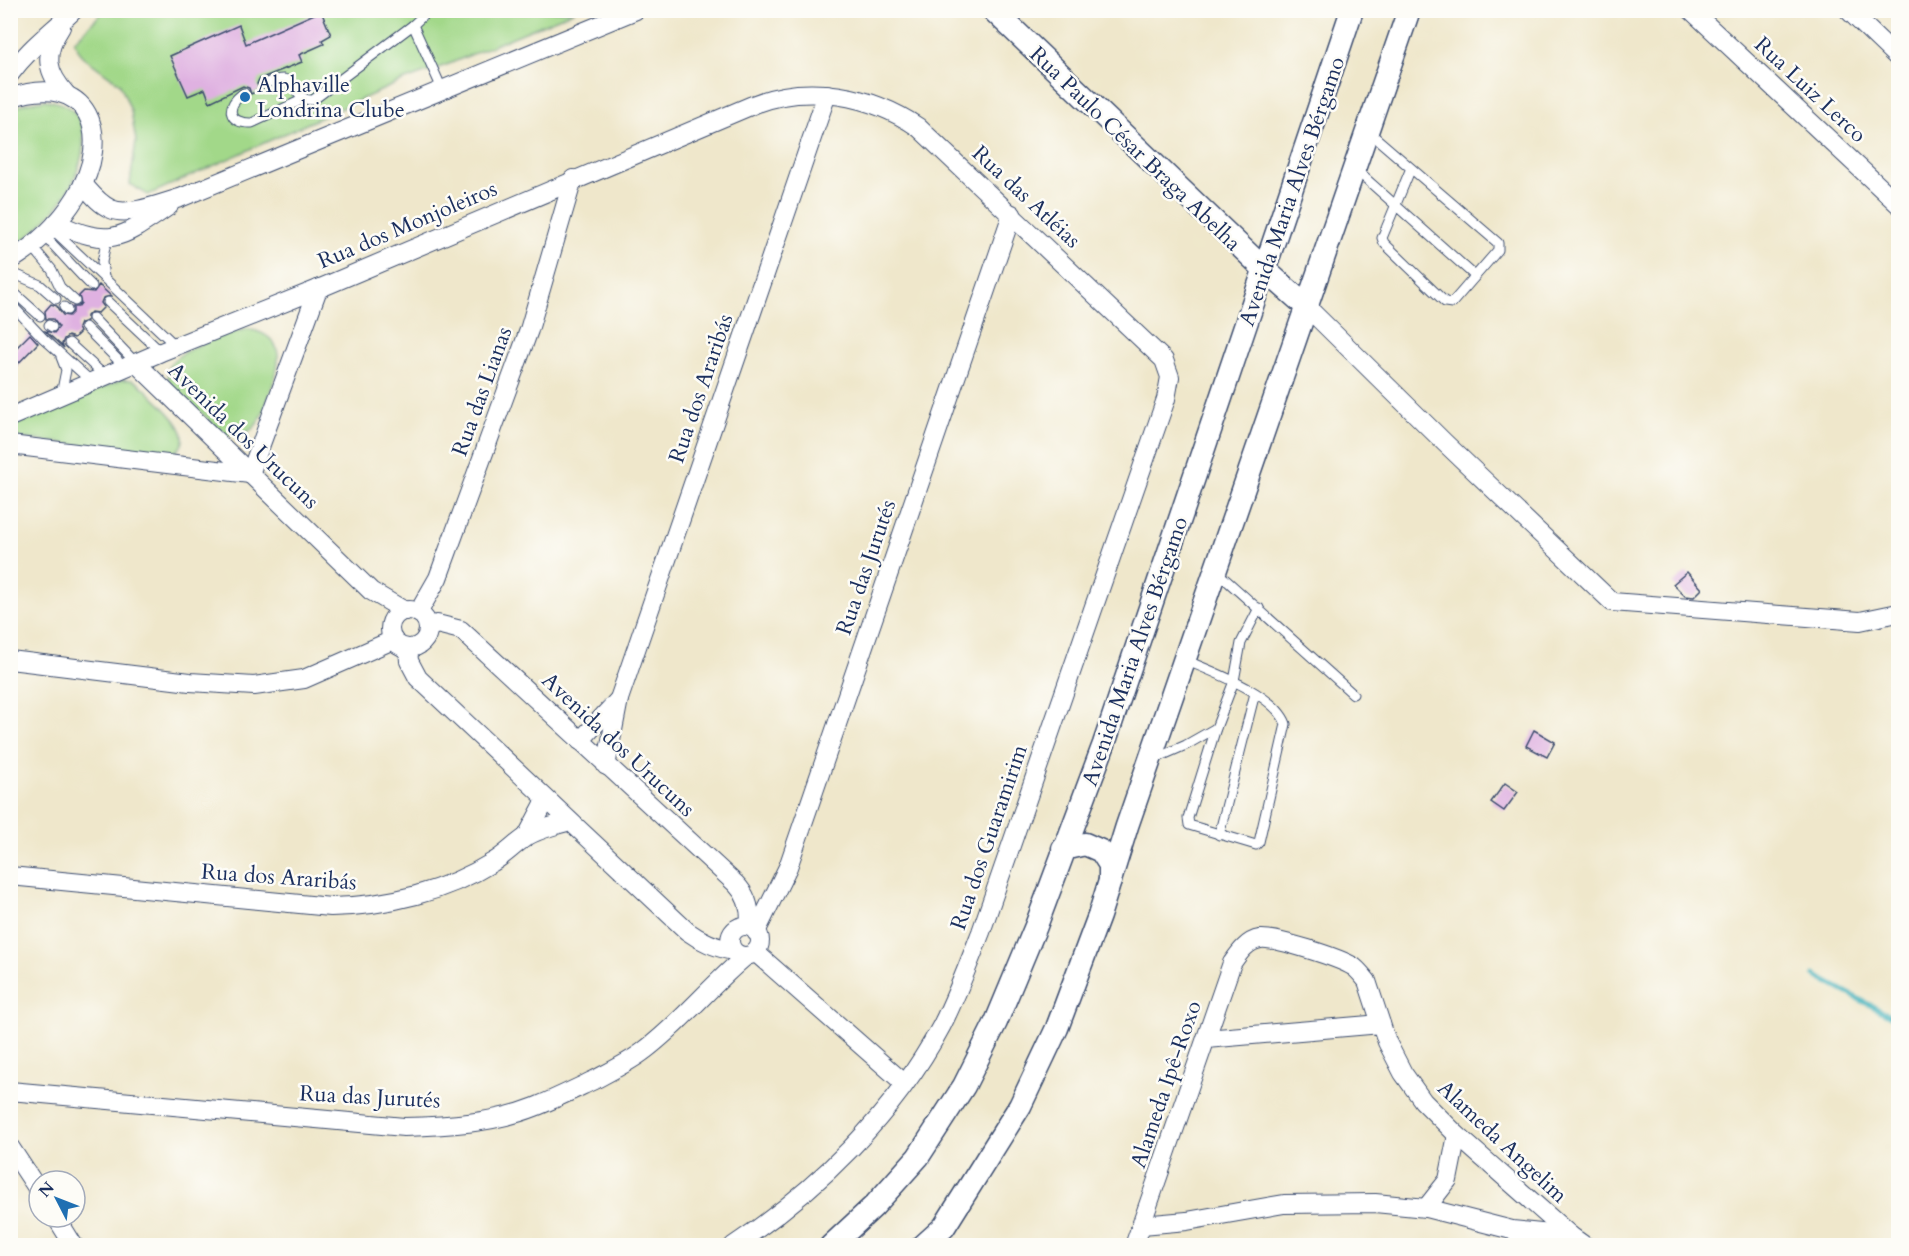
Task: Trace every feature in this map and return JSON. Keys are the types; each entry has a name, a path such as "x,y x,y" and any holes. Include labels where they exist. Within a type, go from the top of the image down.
{"street":[{"path":"83,184 103,205 121,212 132,212 180,198 636,10"},
{"name":"Rua Paulo César Braga Abelha","path":"993,10 1264,269 1308,308"},
{"name":"Avenida Maria Alves Bérgamo","path":"831,1245 874,1206 918,1157 964,1086 996,1022 1036,926 1104,744 1352,10"},
{"path":"923,1245 947,1236 1025,1096 1057,1028 1110,882 1149,762 1308,308 1409,10"},
{"name":"Rua Luiz Lerco","path":"1691,10 1899,204"},
{"path":"1848,10 1899,58"},
{"path":"10,74 51,30 71,13"},
{"path":"10,261 45,233 76,197 92,156 91,119 85,109 67,95 52,76 49,66 49,54 57,33 71,13"},
{"path":"10,98 45,90 67,95"},
{"name":"Rua dos Monjoleiros","path":"10,417 762,101 797,94 827,94"},
{"name":"Rua das Atléias","path":"827,94 866,102 910,121 1012,214 1164,360 1169,372"},
{"name":"Rua dos Araribás","path":"606,765 619,699 827,94"},
{"name":"Rua das Lianas","path":"417,617 438,578 529,330 573,179"},
{"path":"45,233 120,236 135,230 180,198"},
{"name":"Rua das Jurutés","path":"753,929 788,867 1012,214"},
{"path":"10,445 250,474 318,289"},
{"path":"1308,308 1445,443 1612,602 1860,621 1899,613"},
{"name":"Avenida dos Urucuns","path":"129,366 250,474 371,591 417,617 461,630 739,888 748,906 753,929"},
{"name":"Rua dos Guaramirim","path":"733,1245 807,1191 873,1124 904,1083 942,1025 967,969 1162,410 1169,385 1169,372"},
{"name":"Avenida dos Urucuns","path":"371,591 418,678 687,931 700,941 712,946 745,953 904,1083"},
{"path":"10,660 190,682 254,686 304,679 397,638 420,644 427,634 417,617 395,617 397,638"},
{"name":"Rua dos Araribás","path":"580,741 619,699"},
{"name":"Rua dos Araribás","path":"527,836 546,800"},
{"name":"Rua dos Araribás","path":"10,876 320,906 355,907 379,904 452,883 494,862 527,836 569,821"},
{"path":"1063,849 1085,844 1101,851 1110,865 1110,882"},
{"path":"741,927 753,929 759,943 745,953 730,942 733,932 741,927"},
{"name":"Alameda Angelim","path":"1250,943 1258,939 1280,941 1352,966 1367,981 1394,1057 1423,1101 1457,1135 1578,1241"},
{"name":"Alameda Ipê-Roxo","path":"1134,1245 1232,963 1250,943"},
{"name":"Rua das Jurutés","path":"10,1091 404,1127 497,1118 534,1108 617,1068 645,1050 692,1008 745,953"},
{"path":"1206,1040 1381,1024"},
{"path":"1426,1208 1448,1180 1457,1135"},
{"path":"10,1147 27,1173"},
{"path":"1142,1225 1186,1221 1284,1204 1375,1203 1426,1208 1512,1230 1578,1241"},
{"path":"64,1229 74,1245"}],"lane":[{"path":"264,84 286,80 290,82 299,96 313,100 413,25 429,10"},
{"path":"413,25 443,91"},
{"path":"244,93 235,100 231,107 233,117 241,123 252,123 304,99"},
{"path":"1368,131 1411,168 1498,243 1498,250 1452,303 1445,303 1384,243 1382,238 1411,168"},
{"path":"1355,169 1475,276"},
{"path":"45,233 104,278 168,349"},
{"path":"45,233 92,286"},
{"path":"45,233 52,270 60,287 75,301"},
{"path":"104,278 102,262 107,237"},
{"path":"10,272 40,285 56,299"},
{"path":"10,289 40,316"},
{"path":"108,302 168,349"},
{"path":"10,303 58,352 98,379"},
{"path":"93,318 129,366"},
{"path":"85,327 117,359 129,366"},
{"path":"69,343 98,379"},
{"path":"58,352 66,370 61,395"},
{"path":"1216,571 1353,694"},
{"path":"1185,660 1234,681 1255,693 1283,716 1286,724 1259,842 1256,845 1189,825 1188,818 1216,728 1234,681 1241,642 1259,608"},
{"path":"1219,835 1255,693"},
{"path":"1149,762 1216,728"}],"green space":[{"name":"Alphaville Londrina Clube","path":"104,11 575,11 400,82 148,195 130,184 136,141 131,111 120,84 82,56 74,41"},
{"path":"45,100 62,104 73,112 80,122 83,149 80,164 68,191 56,208 35,231 11,250 11,109 26,103"},
{"path":"248,329 261,333 276,346 278,364 276,374 264,409 255,426 242,434 225,435 169,383 168,369 175,359 194,347 218,337"},
{"path":"123,379 135,381 141,385 175,420 183,436 182,444 177,450 167,456 19,438 15,434 14,428 19,423"}],"building":[{"path":"321,11 331,35 322,40 324,44 299,55 302,62 259,79 257,84 260,90 251,94 249,88 243,86 210,102 205,89 188,96 170,56 239,25 246,44"},
{"path":"99,285 111,296 103,298 101,303 104,307 98,313 91,312 87,316 87,321 80,323 78,328 80,332 74,338 68,336 64,339 62,344 64,348 45,331 54,333 59,327 53,319 46,319 45,311 51,304 57,306 63,315 69,316 73,312 73,307 78,307 81,303 79,296 84,291 94,292"},
{"path":"30,334 38,343 11,371 10,354"},
{"path":"1687,572 1702,589 1694,597 1685,596 1673,584"},
{"path":"1534,730 1555,742 1547,757 1526,746"},
{"path":"1505,783 1518,792 1504,811 1491,802"}],"waterway":[{"path":"1814,975 1898,1020"}],"place":[{"name":"Alphaville Londrina Clube","path":"245,97"}]}
